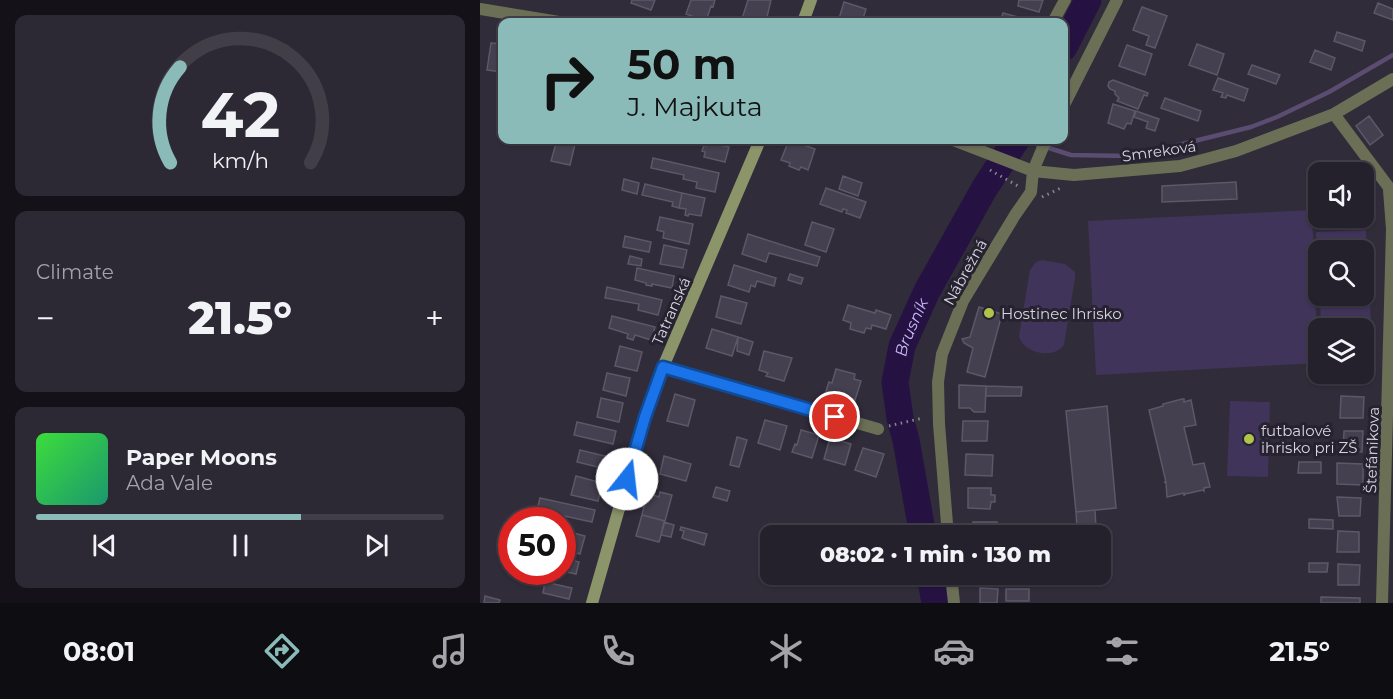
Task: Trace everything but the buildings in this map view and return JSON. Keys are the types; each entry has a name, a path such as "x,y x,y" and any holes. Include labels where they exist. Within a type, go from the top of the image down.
{"main road":[{"path":"804,18 811,0"},
{"name":"Tatranská","path":"592,603 645,417 663,367 758,144"}],"street":[{"path":"1055,18 1065,0"},
{"path":"1068,97 1117,0"},
{"path":"480,9 535,18"},
{"name":"Smreková","path":"969,144 989,149 1034,171 1074,175 1180,166 1236,152 1334,114 1393,79"},
{"path":"1334,114 1391,192"},
{"name":"Nábrežná","path":"947,525 938,407 938,382 942,354 963,301 1031,192 1034,171 1044,144"},
{"name":"Štefánikova","path":"1382,603 1392,230 1391,192"},
{"path":"663,367 878,429"},
{"path":"952,585 954,603"}],"path":[{"path":"982,165 1009,181"},
{"path":"878,429 923,418"}],"shaded area":[{"path":"1308,210 1308,228 1313,228 1313,240 1308,240 1308,306 1316,306 1316,318 1308,318 1308,364 1096,375 1088,221"},
{"path":"1366,230 1367,240 1316,240 1316,232"},
{"path":"1042,260 1065,264 1075,272 1064,345 1059,350 1046,353 1026,347 1019,336 1030,270 1036,262"},
{"path":"1320,306 1370,306 1371,318 1321,318"},
{"name":"futbalové ihrisko pri ZŠ","path":"1230,401 1270,402 1268,477 1227,476"}],"waterway":[{"name":"Brusník","path":"1068,39 1088,0"},
{"path":"1036,144 1071,155 1128,156 1251,127 1329,92 1393,55"},
{"name":"Brusník","path":"921,525 895,382 902,346 927,291 984,189 1013,144"},
{"name":"Brusník","path":"932,585 935,603"}],"place":[{"name":"Hostinec Ihrisko","path":"989,313"},
{"name":"futbalové ihrisko pri ZŠ","path":"1249,439"}],"route":[{"path":"627,479 645,417 663,367 835,417"}]}
